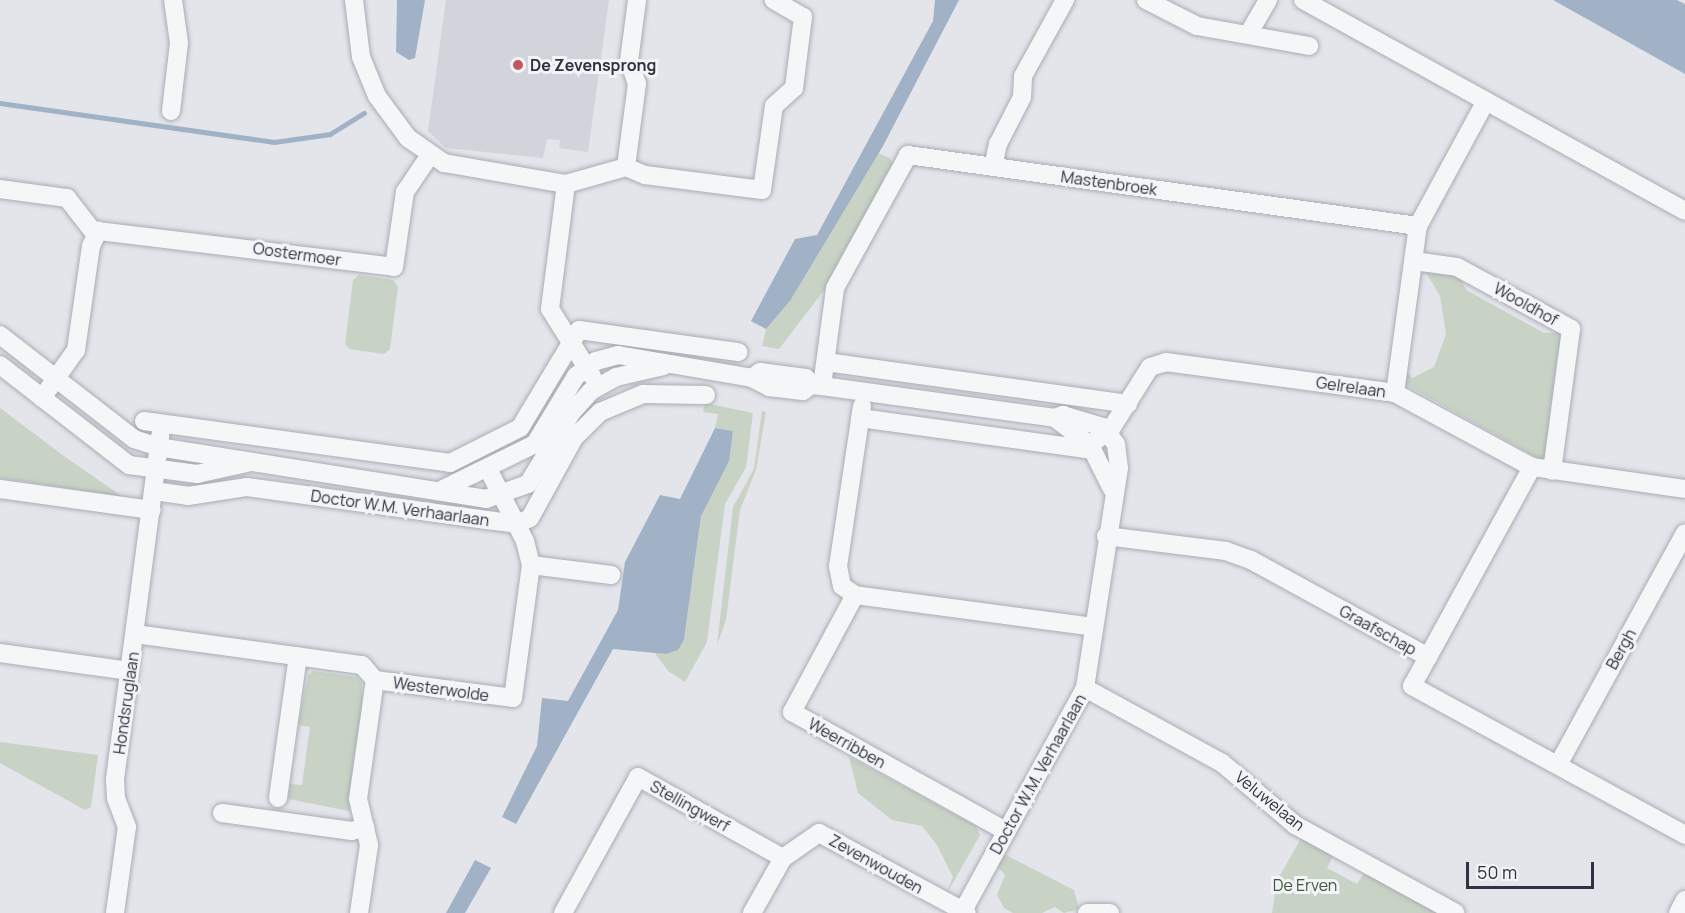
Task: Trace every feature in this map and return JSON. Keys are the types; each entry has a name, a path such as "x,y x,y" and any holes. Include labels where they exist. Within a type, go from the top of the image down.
{"street":[{"path":"171,111 179,43 173,0"},
{"path":"354,0 359,50 370,81 395,123 430,155 461,169 566,184 626,167 655,176 762,190 773,112 794,88 803,18 773,0"},
{"path":"626,167 638,84 629,61 637,0"},
{"path":"993,167 998,144 1022,98 1023,76 1065,0"},
{"path":"1146,0 1197,26 1249,33 1310,46"},
{"path":"1249,33 1268,0"},
{"path":"1303,0 1685,211"},
{"path":"1395,393 1418,225 1486,101"},
{"name":"Oostermoer","path":"95,234 109,229 394,267 405,192 430,155"},
{"name":"Mastenbroek","path":"817,386 825,362 835,288 908,155 1418,225"},
{"path":"566,184 550,306 609,406"},
{"path":"0,189 67,198 95,234 77,347 42,398"},
{"name":"Wooldhof","path":"1413,261 1457,267 1571,329 1552,471"},
{"path":"154,491 158,470 158,447 153,423 458,461 520,428 576,331 587,330 732,348"},
{"name":"Doctor W.M. Verhaarlaan","path":"0,335 134,439 158,447 247,463 443,489 456,496 502,496 535,476 572,412 597,386 664,366 753,378 760,372 806,378 817,386 1055,418 1086,420 1107,432 1119,458 1118,481 1112,489 1085,688 1006,831 965,912"},
{"name":"Doctor W.M. Verhaarlaan","path":"443,489 488,469 535,444 573,380 587,366 618,355 656,360 664,366"},
{"path":"825,362 1128,404"},
{"name":"Gelrelaan","path":"1107,432 1128,404 1149,367 1162,362 1395,393 1532,467 1685,489"},
{"name":"Doctor W.M. Verhaarlaan","path":"0,365 124,462 158,470 197,474 247,463"},
{"path":"864,393 837,574 852,602 1094,627"},
{"path":"517,524 530,518 580,430 609,406 643,394 694,396"},
{"path":"860,418 1075,448 1090,445 1107,432"},
{"path":"1055,418 1090,445 1112,489"},
{"path":"1428,657 1532,467"},
{"name":"Westerwolde","path":"135,634 362,665 375,680 513,698 531,565 517,524 488,469"},
{"name":"Doctor W.M. Verhaarlaan","path":"154,491 194,495 247,487 517,524"},
{"path":"0,489 152,510"},
{"name":"Hondsruglaan","path":"116,913 127,827 116,798 115,779 154,491"},
{"name":"Bergh","path":"1558,765 1685,533"},
{"name":"Graafschap","path":"1106,536 1245,557 1428,657 1412,686 1685,835"},
{"path":"531,565 611,574"},
{"name":"Weerribben","path":"852,602 792,712 1006,831"},
{"path":"0,652 130,671"},
{"path":"278,798 298,656"},
{"path":"359,913 369,844 358,799 375,680"},
{"name":"Veluwelaan","path":"1085,688 1222,763 1301,828 1456,913"},
{"name":"Stellingwerf","path":"563,913 638,777 783,858"},
{"path":"222,813 352,831 365,826"},
{"name":"Zevenwouden","path":"752,913 783,858 819,833 965,912"},
{"path":"1678,913 1685,900"},
{"path":"1087,913 1100,909 1110,913"}],"shaded area":[{"name":"De Zevensprong","path":"446,0 609,0 588,152 559,148 560,140 547,139 543,158 446,148 428,131"}],"green space":[{"path":"878,153 890,158 894,167 828,285 779,349 762,346 766,329 790,301"},
{"path":"1424,269 1459,274 1466,290 1544,333 1560,332 1563,349 1558,352 1547,438 1550,444 1543,461 1406,385 1406,370 1412,378 1434,367 1446,334 1440,296"},
{"path":"359,275 393,280 398,287 390,349 384,354 349,349 345,344 353,280"},
{"path":"705,403 753,413 746,467 725,504 707,642 685,682 668,671 655,653 666,654 684,641 701,516 733,431 715,428 718,414 703,412"},
{"path":"0,408 68,459 123,497 0,478"},
{"path":"762,411 766,412 756,470 740,510 726,620 717,645 733,507 754,469"},
{"path":"313,671 357,677 362,683 362,724 349,811 288,799 290,784 302,785 310,727 298,725 308,675"},
{"path":"0,742 98,755 91,807 85,810 0,763"},
{"path":"849,757 976,826 980,835 946,895 953,877 937,845 922,826 892,820 858,793"},
{"name":"De Erven","path":"1301,838 1334,854 1327,868 1357,884 1365,872 1440,913 1272,913 1277,881"},
{"path":"1004,854 1074,890 1079,909 1064,913 1055,907 1042,913 1013,913 1004,908 997,895 1005,875 996,865"}],"water":[{"path":"397,0 425,0 415,58 409,60 396,52"},
{"path":"935,0 959,0 883,146 790,301 766,329 751,321 795,239 817,235 933,21"},
{"path":"1553,0 1677,0 1685,4 1685,74"},
{"path":"715,428 733,431 729,461 701,516 684,640 678,650 666,654 613,649 516,824 502,817 537,746 542,698 568,701 618,610 625,562 660,495 680,499"},
{"path":"475,860 491,868 465,913 446,913"}],"waterway":[{"path":"0,103 274,142 330,134 364,113"}],"place":[{"name":"De Zevensprong","path":"518,65"}]}
